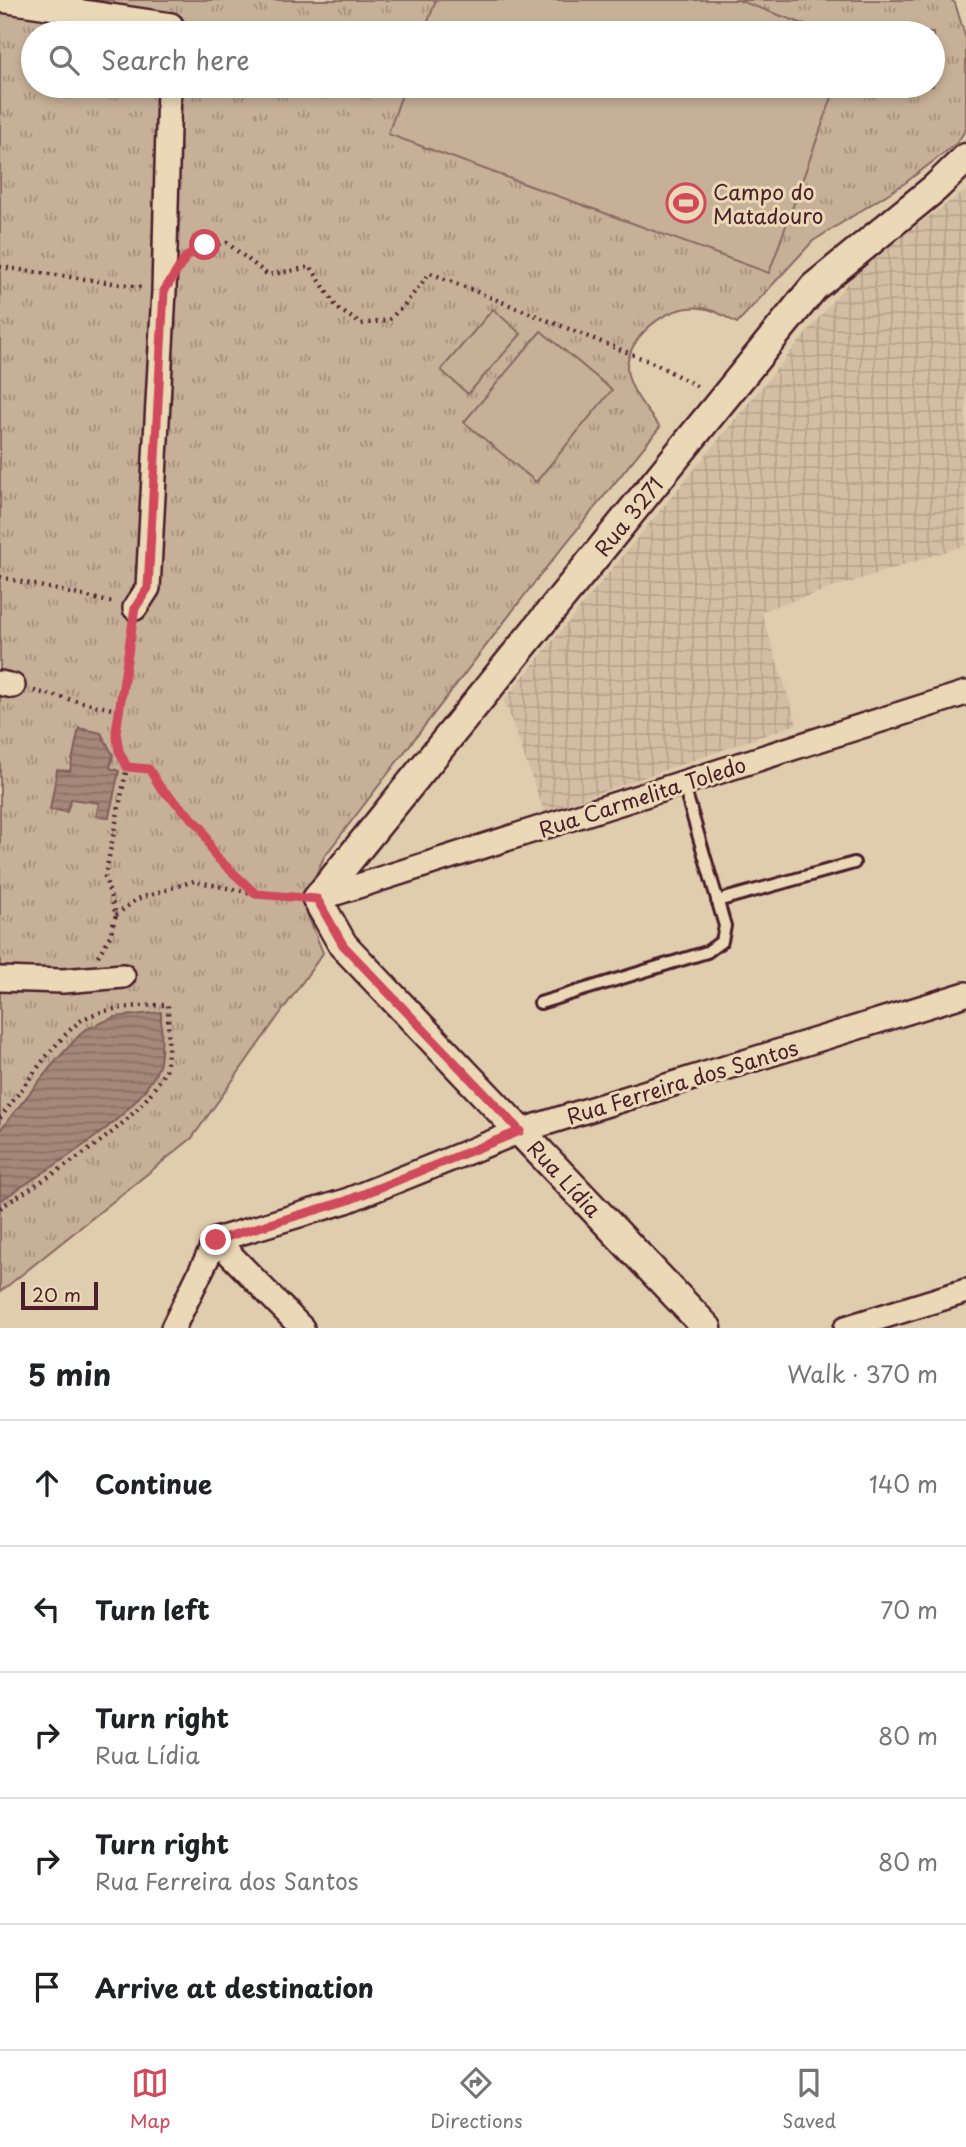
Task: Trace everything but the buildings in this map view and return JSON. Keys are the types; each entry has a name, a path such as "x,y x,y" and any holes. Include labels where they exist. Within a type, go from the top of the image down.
{"street":[{"path":"1,0 124,21"},
{"path":"135,608 148,588 164,291 169,98"},
{"name":"Rua 3271","path":"317,899 814,287 935,188 966,158"},
{"name":"Rua Carmelita Toledo","path":"317,899 966,693"},
{"name":"Rua Lídia","path":"317,899 343,945 707,1328"},
{"path":"0,979 63,981 123,975"},
{"name":"Rua Ferreira dos Santos","path":"216,1240 346,1201 520,1131 966,994"},
{"path":"173,1328 216,1240 302,1328"},
{"path":"846,1328 966,1291"}],"lane":[{"path":"540,1003 707,951 722,941 725,926 683,783"},
{"path":"717,901 854,863"}],"path":[{"path":"0,267 164,291 186,257 205,245 227,243 268,275 311,267 337,308 361,324 390,320 430,273 656,364 722,400"},
{"path":"0,577 135,608 116,732 119,751 127,767 105,877 116,915 110,936 97,957 63,981"},
{"path":"6,685 121,711"},
{"path":"127,767 149,769 160,787 202,828 214,855 256,894"},
{"path":"116,915 137,900 194,881 256,894 317,899"},
{"path":"0,1118 56,1047 81,1021 114,1009 139,1004 168,1005 166,1068 138,1109 107,1136 0,1208"}],"shaded area":[{"path":"966,190 966,545 761,611 797,724 544,812 504,700 864,263"},
{"path":"79,728 101,733 113,755 110,768 119,771 109,817 96,816 99,803 71,799 67,812 50,810 57,770 70,771"},
{"path":"161,1012 159,1066 148,1086 132,1105 112,1124 66,1158 0,1201 0,1130 53,1064 84,1030 115,1017"}],"green space":[{"path":"0,0 951,0 955,3 966,39 966,129 957,143 905,183 813,241 737,323 707,309 681,309 656,321 636,341 627,366 630,382 660,427 541,574 324,857 303,903 323,953 192,1138 0,1292"},
{"path":"436,0 738,0 795,21 428,21"},
{"name":"Campo do Matadouro","path":"401,98 832,98 769,273 388,134"},
{"path":"493,309 521,334 468,394 441,370"},
{"path":"541,331 612,390 536,482 464,422"}],"place":[{"name":"Campo do Matadouro","path":"686,203"}],"route":[{"path":"205,245 186,257 164,291 148,588 135,608 116,732 119,751 127,767 149,769 160,787 202,828 214,855 256,894 317,899 343,945 520,1131 346,1201 216,1240"}]}
